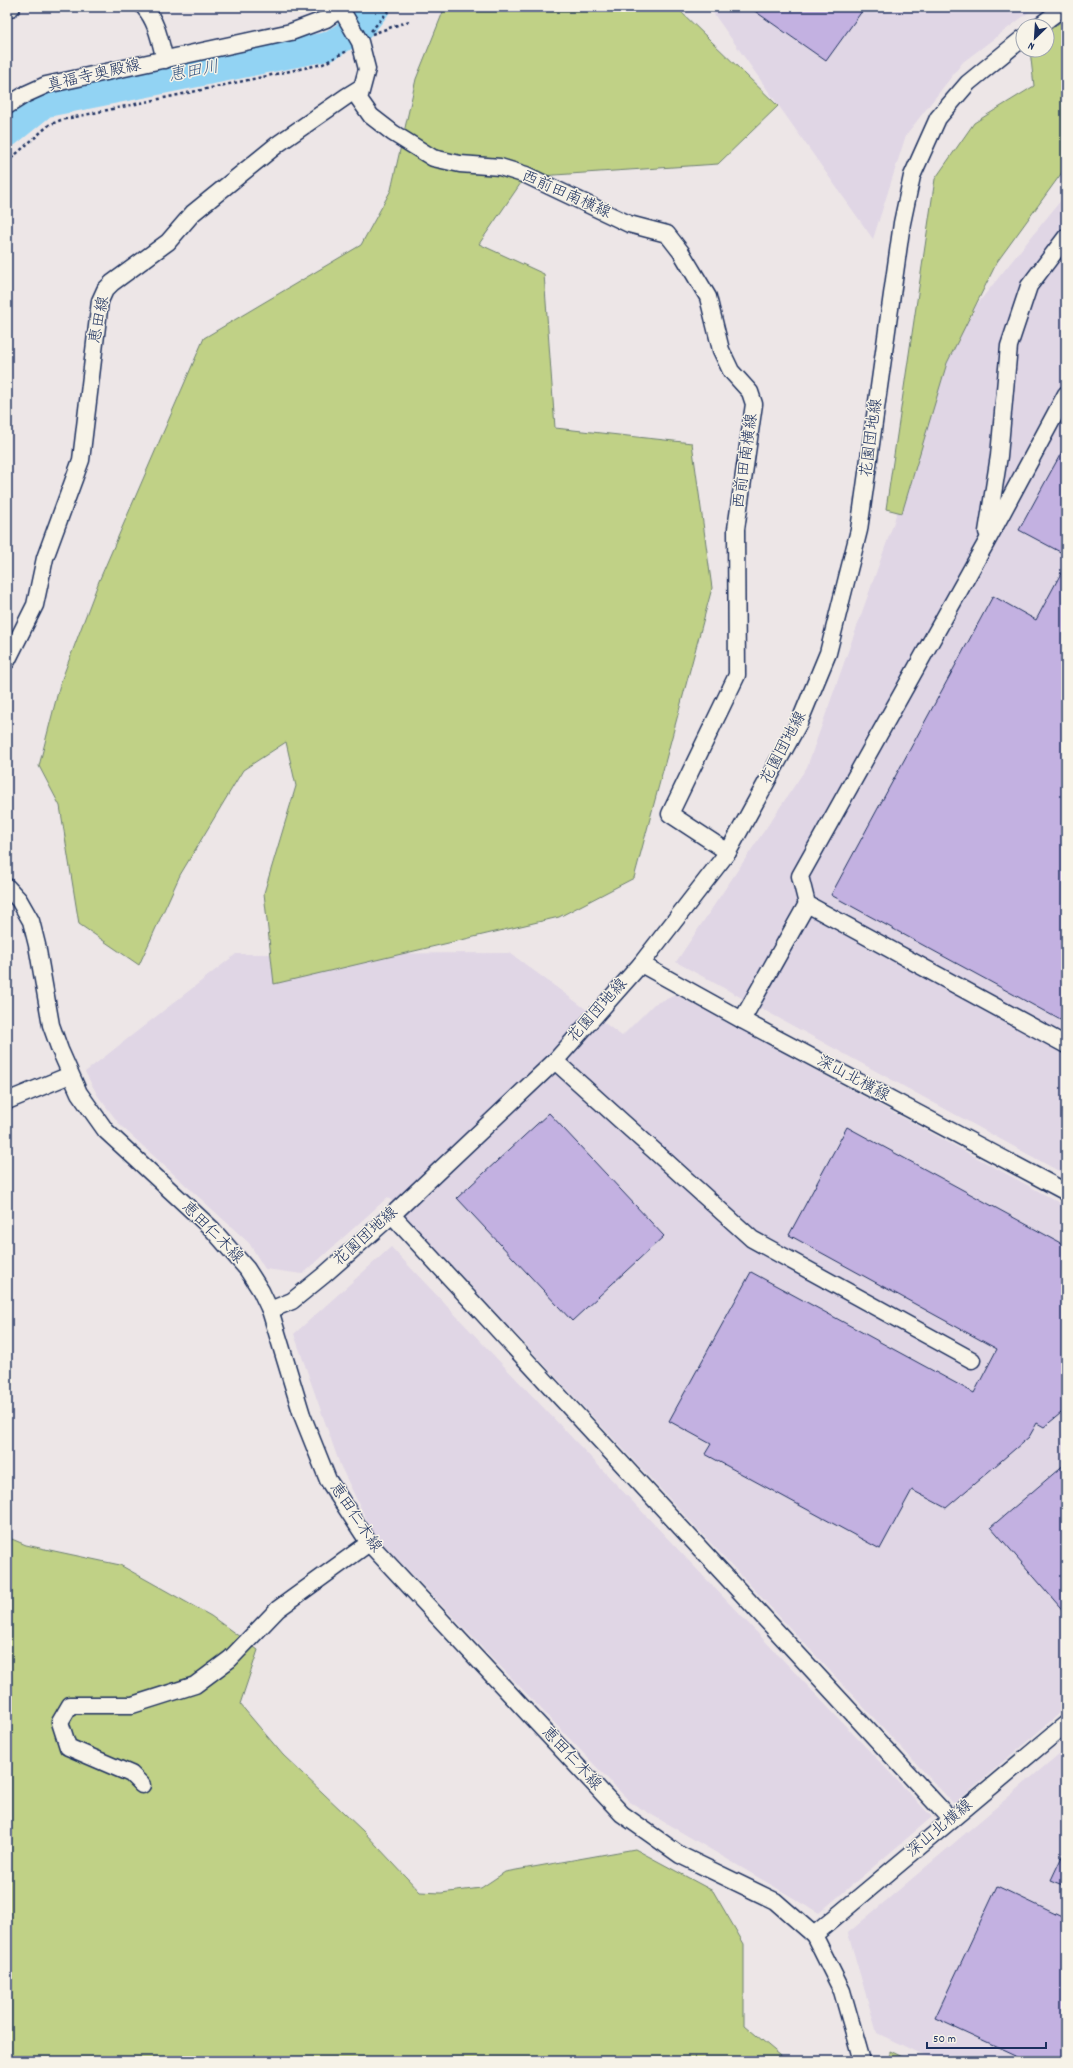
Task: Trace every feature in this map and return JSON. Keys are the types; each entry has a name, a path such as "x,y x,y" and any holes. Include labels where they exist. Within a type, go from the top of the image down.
{"street":[{"path":"7,10 12,7"},
{"path":"144,7 150,13 158,29 165,60"},
{"path":"1050,18 1064,7"},
{"path":"343,10 359,40 367,69 365,80 360,88"},
{"name":"真福寺奥殿線","path":"7,106 26,94 46,85 291,32 326,19 343,10"},
{"name":"花園団地線","path":"270,1310 292,1301 392,1214 555,1060 641,964 728,852 799,723 828,653 859,530 902,222 912,176 938,118 968,83 1015,45"},
{"name":"西前田南横線","path":"360,88 359,99 371,116 393,133 433,158 460,164 500,167 526,175 629,224 667,234 681,252 708,298 721,350 731,370 745,384 750,392 754,404 736,529 737,675 670,814 728,852"},
{"name":"恵田線","path":"7,661 35,605 46,558 80,460 100,302 105,290 112,283 168,242 193,212 278,144 346,96 360,88"},
{"path":"986,543 999,456 1009,346 1029,286 1066,237"},
{"path":"742,1020 807,904 800,876 986,543 1066,394"},
{"name":"恵田仁木線","path":"7,887 19,900 31,921 38,945 51,1025 70,1075 79,1093 106,1131 227,1245 247,1269 261,1291 270,1310 302,1415 328,1480 369,1543 622,1814 680,1855 775,1901 814,1935 842,1991 862,2061"},
{"path":"807,904 1066,1045"},
{"name":"深山北横線","path":"641,964 742,1020 1066,1192"},
{"path":"555,1060 752,1239 972,1360"},
{"path":"7,1101 70,1075"},
{"path":"392,1214 951,1820"},
{"path":"142,1785 131,1774 68,1747 60,1722 70,1705 132,1705 195,1685 230,1659 278,1609 369,1543"},
{"name":"深山北横線","path":"814,1935 1066,1724"}],"path":[{"path":"392,7 373,27 369,35 409,21"},
{"path":"7,162 49,125 61,120 323,64 350,50 359,40"}],"shaded area":[{"path":"709,7 1036,7 1021,18 1015,18 1015,23 963,62 906,135 873,239"},
{"path":"1066,194 1066,1175 676,962 807,767 894,522 941,349"},
{"path":"510,953 622,1036 654,1004 676,995 1066,1206 1066,1708 954,1804 388,1197 303,1274 265,1269 249,1243 121,1126 98,1096 85,1072 236,954"},
{"path":"391,1247 932,1817 819,1913 630,1802 373,1533 340,1465 294,1334"},
{"path":"1066,1748 1066,2061 935,2061 877,2033 848,1933"}],"green space":[{"path":"445,7 676,7 778,106 718,164 525,177 479,244 544,274 555,428 692,443 712,588 634,878 559,917 274,984 264,893 296,786 286,742 243,770 180,875 139,965 79,924 60,806 39,766 60,684 99,581 204,338 361,245 391,190 416,79"},
{"path":"1066,18 1066,167 997,262 947,363 902,513 886,509 935,179 974,123 1034,86 1031,58 1055,58 1055,26"},
{"path":"7,1537 26,1545 120,1565 211,1616 258,1650 240,1704 283,1755 364,1832 420,1892 441,1893 481,1888 505,1872 635,1849 713,1891 744,1944 744,2025 787,2061 7,2061"},
{"path":"890,2051 911,2061 890,2061"}],"building":[{"path":"749,7 865,7 826,61"},
{"path":"1066,444 1066,555 1019,530"},
{"path":"1066,564 1066,1023 831,895 993,596 1036,620"},
{"path":"549,1113 664,1236 572,1321 457,1198"},
{"path":"847,1127 1066,1246 1066,1409 1044,1427 1037,1423 1029,1437 946,1508 912,1490 880,1549 705,1454 711,1444 669,1421 751,1272 974,1393 997,1349 789,1235"},
{"path":"1066,1463 1066,1614 991,1527"},
{"path":"1066,1848 1066,1886 1051,1880"},
{"path":"997,1886 1066,1919 1066,2061 1028,2061 935,2018"}],"waterway":[{"name":"恵田川","path":"7,133 44,103 329,46 360,27 376,7"}]}
